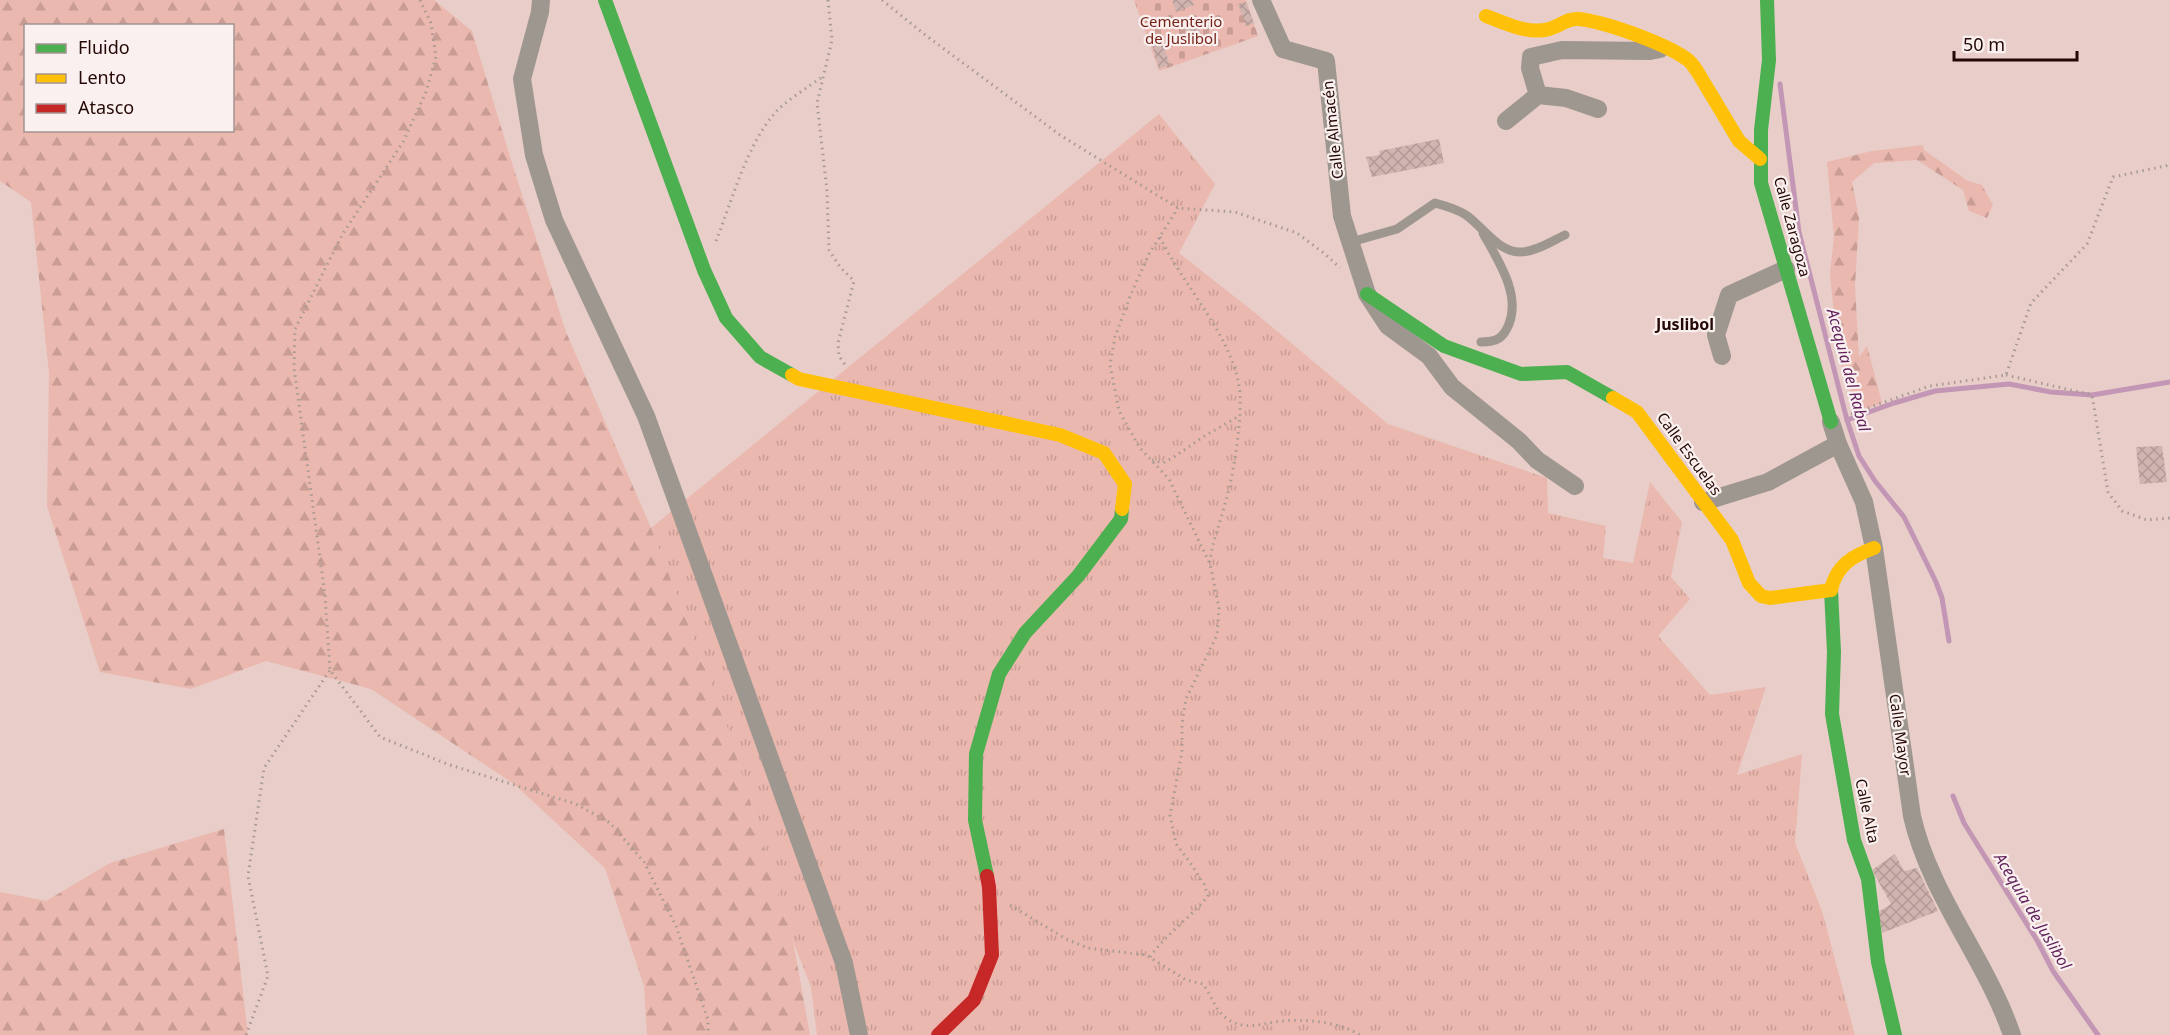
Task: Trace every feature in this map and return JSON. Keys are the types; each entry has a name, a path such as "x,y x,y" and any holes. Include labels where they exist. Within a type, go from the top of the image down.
{"street":[{"path":"541,0 540,12 522,79 534,155 554,220 646,416 844,963 859,1035"},
{"path":"605,0 704,270 726,318 760,357 799,379 1060,435 1104,453 1125,484 1121,519 1078,576 1026,633 999,674 976,754 975,820 989,897 992,956 974,1000 938,1035"},
{"name":"Calle Almacén","path":"1261,0 1283,49 1326,61 1342,216 1368,294 1388,326 1429,356 1452,387 1519,441 1537,460 1575,486"},
{"name":"Calle Zaragoza","path":"1767,0 1769,60 1760,159 1761,183 1831,422"},
{"path":"1486,16 1538,31 1555,27 1570,19 1581,20 1603,24 1665,48 1692,64 1739,141 1760,159"},
{"path":"1538,95 1530,68 1531,57 1562,50 1650,51 1665,48"},
{"path":"1506,122 1538,95 1566,98 1598,109"},
{"path":"1722,356 1716,335 1729,295 1786,269"},
{"name":"Calle Escuelas","path":"1368,294 1444,346 1521,374 1567,372 1637,412 1732,540 1749,583 1761,596 1770,598 1831,590"},
{"name":"Calle Mayor","path":"1831,422 1863,502 1874,548 1912,816 1917,836 1953,917 1992,988 2012,1035"},
{"path":"1703,502 1768,482 1838,444"},
{"path":"1831,590 1836,572 1846,561 1856,554 1874,548"},
{"name":"Calle Alta","path":"1831,590 1834,652 1832,714 1854,840 1868,879 1878,962 1895,1035"}],"lane":[{"path":"1351,242 1397,229 1435,203 1466,215 1510,250 1521,252 1540,247 1565,235"},
{"path":"1481,228 1503,270 1512,296 1512,317 1505,333 1498,340 1481,342"}],"path":[{"path":"420,0 431,23 436,57 426,92 403,142 342,235 296,329 294,368 325,595 330,670 380,737 450,765 576,804 610,823 644,862 676,926 708,1020 708,1035"},
{"path":"828,0 832,40 817,104 827,191 829,250 840,267 854,281 838,343 839,356 863,393"},
{"path":"882,0 1060,135 1178,208 1235,212 1297,233 1342,270"},
{"path":"704,270 745,165 774,113 823,76"},
{"path":"2006,375 2031,303 2087,244 2113,177 2170,165"},
{"path":"1150,957 1160,943 1194,913 1208,896 1204,884 1176,844 1170,815 1182,753 1182,724 1186,699 1217,635 1219,608 1210,564 1169,478 1133,439 1119,411 1110,365 1115,337 1131,294 1149,254 1178,208"},
{"path":"1160,237 1170,257 1203,305 1224,345 1239,386 1239,416 1230,487 1213,544 1210,564"},
{"path":"1853,414 1930,386 2006,375 2092,394 2108,492 2122,511 2147,520 2170,518"},
{"path":"1152,460 1163,463 1239,416"},
{"path":"246,1035 268,976 248,876 264,768 330,670"},
{"path":"989,897 1005,902 1059,935 1088,948 1150,957 1186,980 1203,984 1218,1010 1227,1019 1243,1026 1310,1021 1327,1023 1360,1035"}],"green space":[{"path":"0,0 434,0 472,31 566,332 651,528 726,723 793,941 810,1035 647,1035 644,986 605,868 514,784 371,689 266,661 191,689 100,672 47,506 49,373 31,202 0,181"},
{"name":"Cementerio de Juslibol","path":"1134,0 1246,0 1258,36 1159,71"},
{"path":"1159,114 1215,184 1179,253 1254,312 1388,424 1547,478 1548,513 1606,526 1603,558 1633,563 1650,482 1682,522 1671,577 1690,599 1658,636 1710,695 1766,687 1737,775 1802,754 1795,843 1822,911 1855,1035 817,1035 811,987 793,941 726,723 651,528"},
{"path":"1923,145 1924,150 1968,181 1982,185 1993,205 1987,218 1969,211 1963,190 1917,160 1874,163 1852,182 1859,218 1855,286 1859,357 1867,346 1882,403 1858,412 1838,355 1830,274 1834,237 1827,162 1872,151"},
{"path":"224,829 248,1035 0,1035 0,892 46,901 110,863"}],"building":[{"path":"1172,0 1192,0 1194,5 1176,12"},
{"path":"1246,2 1254,23 1246,26 1238,4"},
{"path":"1198,23 1202,36 1189,40 1184,28"},
{"path":"1160,36 1170,65 1159,68 1150,39"},
{"path":"1439,139 1444,163 1372,177 1366,157 1380,155 1379,151"},
{"path":"2162,446 2167,482 2140,484 2136,447"},
{"path":"1895,854 1904,871 1917,868 1938,911 1882,933 1878,912 1891,904 1872,870"}],"waterway":[{"name":"Acequia del Rabal","path":"1780,84 1799,232 1847,420 1859,456 1875,481 1904,517 1936,582 1942,598 1949,641"},
{"path":"1847,420 1935,391 2009,384 2051,392 2092,395 2170,382"},
{"name":"Acequia de Juslibol","path":"1953,796 1964,823 2038,942 2053,971 2098,1035"}],"traffic: fast":[{"path":"605,0 704,270 726,318 760,357 792,375"},
{"path":"1767,0 1769,60 1761,130 1761,183 1831,422"},
{"path":"1367,294 1444,346 1521,374 1567,372 1613,398"},
{"path":"987,876 975,820 976,754 999,674 1025,633 1078,576 1121,519 1122,509"},
{"path":"1831,590 1834,652 1832,714 1854,840 1868,879 1878,962 1895,1035"}],"traffic: slow":[{"path":"1486,16 1533,30 1549,29 1574,19 1591,21 1666,47 1689,61 1739,141 1760,159"},
{"path":"792,375 799,379 1060,435 1104,453 1125,484 1122,509"},
{"path":"1613,398 1637,412 1732,540 1749,583 1761,596 1770,598 1831,590 1837,574 1846,563 1874,548"}],"traffic: jam":[{"path":"938,1035 974,1000 992,955 987,876"}],"district":[{"name":"Juslibol","path":"1685,324"}]}
